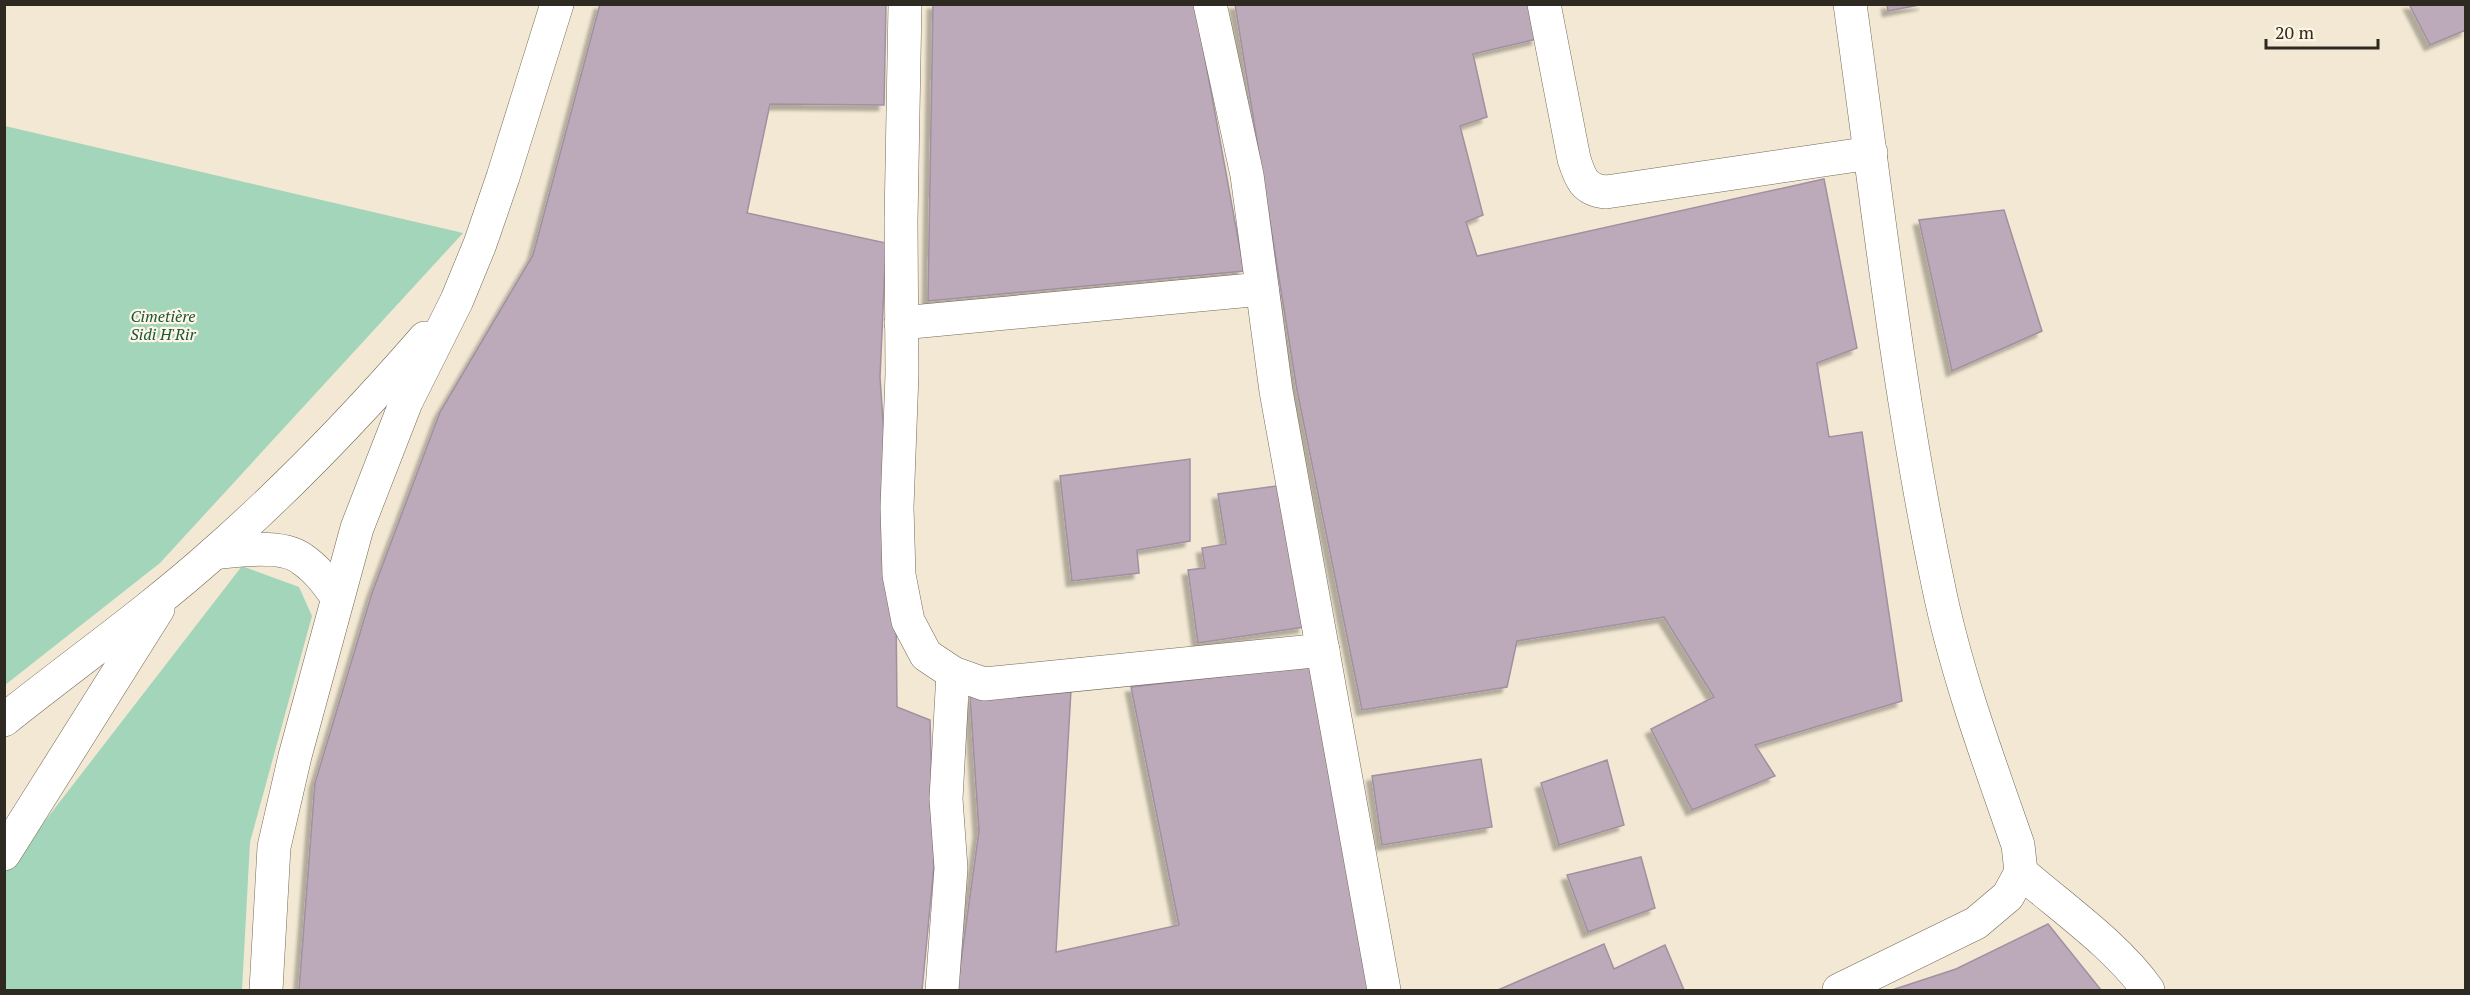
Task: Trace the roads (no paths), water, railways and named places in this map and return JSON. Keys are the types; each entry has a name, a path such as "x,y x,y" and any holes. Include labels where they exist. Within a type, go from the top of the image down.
{"street":[{"path":"266,990 274,847 295,756 357,528 406,402 457,300 503,177 557,4"},
{"path":"905,4 900,221 902,374 897,507 899,575 908,621 927,655 953,673 984,684 1323,650"},
{"path":"1210,4 1247,175 1276,391 1384,990"},
{"path":"1544,4 1574,159 1580,179 1594,191 1606,192 1871,153"},
{"path":"1839,990 1976,923 2008,897 2020,872 2018,845 1961,677 1938,585 1910,428 1850,4"},
{"path":"901,323 1262,289"},
{"path":"4,720 170,590 286,487 370,402 457,300"},
{"path":"213,554 237,550 277,550 300,557 322,576 338,597"},
{"path":"4,854 170,590"},
{"path":"942,990 951,868 946,799 953,673"},
{"path":"2020,872 2110,950 2137,975 2148,990"}],"park label":[{"name":"Cimetière Sidi H'Rir","path":"163,325"}]}
